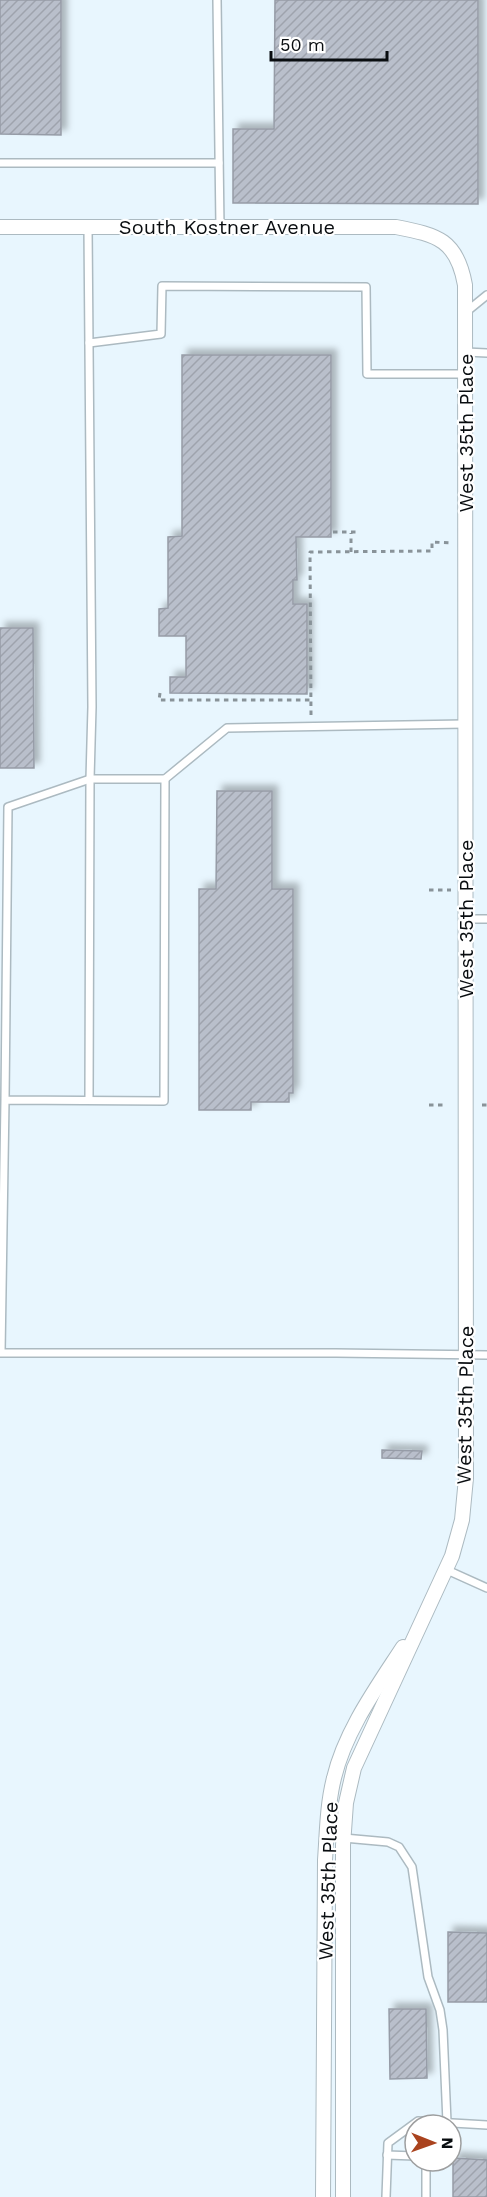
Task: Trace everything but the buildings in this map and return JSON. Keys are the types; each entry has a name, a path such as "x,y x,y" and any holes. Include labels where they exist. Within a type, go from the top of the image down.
{"street":[{"name":"South Kostner Avenue","path":"0,227 396,226 423,232 450,246"},
{"name":"West 35th Place","path":"343,2197 345,1803 354,1767 447,1570 462,1520 466,1478 466,312 465,285 461,264 450,246"},
{"name":"West 35th Place","path":"323,2197 325,1860 328,1812 334,1776 347,1742 368,1703 437,1592"}],"lane":[{"path":"217,0 220,226"},
{"path":"0,163 219,163"},
{"path":"88,227 92,695 89,1100"},
{"path":"89,343 161,334 162,286 366,287 367,374 466,374"},
{"path":"466,312 487,295"},
{"path":"466,352 487,353"},
{"path":"465,724 226,728 165,779 90,779 8,807 1,1353 487,1355"},
{"path":"5,1100 164,1101 165,779"},
{"path":"466,919 487,919"},
{"path":"447,1570 487,1588"},
{"path":"344,1838 388,1842 399,1847 412,1867 428,1977 440,2010 443,2030 447,2113"},
{"path":"463,2123 487,2125"},
{"path":"386,2197 388,2143 403,2132"},
{"path":"387,2155 403,2156"},
{"path":"426,2173 426,2197"}],"path":[{"path":"333,532 359,532"},
{"path":"351,532 351,552"},
{"path":"311,715 310,552 432,551 432,542 452,543"},
{"path":"160,693 159,700 311,700"},
{"path":"429,890 452,890"},
{"path":"429,1106 447,1105"},
{"path":"482,1106 487,1105"}]}
